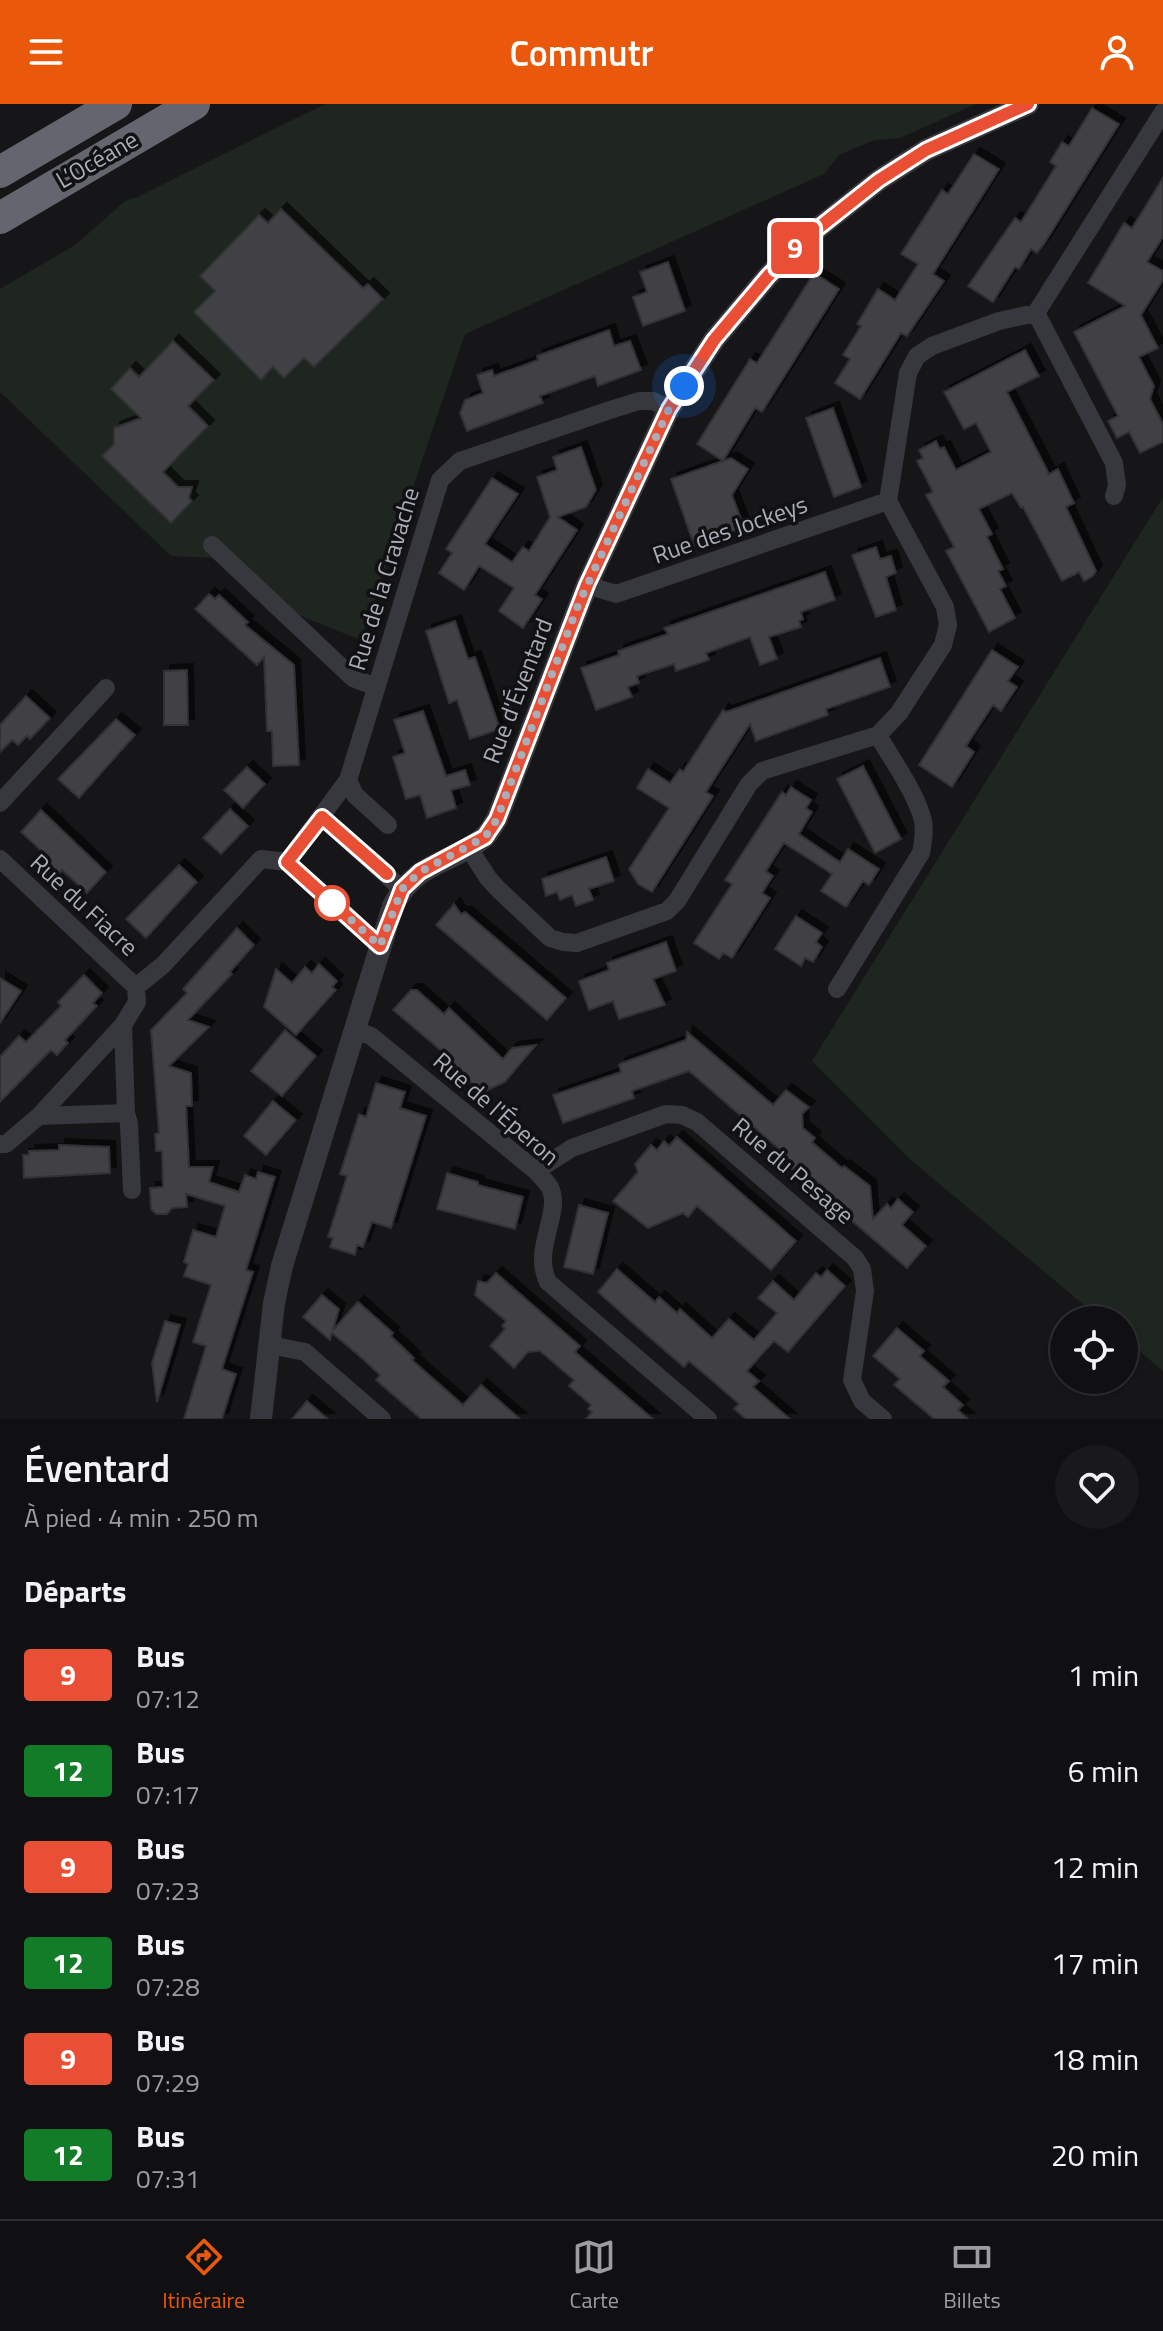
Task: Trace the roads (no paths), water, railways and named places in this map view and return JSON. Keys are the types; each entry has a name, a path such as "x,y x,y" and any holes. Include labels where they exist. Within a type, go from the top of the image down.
{"highway":[{"name":"L’Océane","path":"0,172 116,104"},
{"name":"L’Océane","path":"0,218 194,104"}],"street":[{"name":"Rue d'Éventard","path":"402,889 420,872 485,837 497,819 587,585 669,409 714,340 768,276 807,237 879,180 926,150 1028,104"},
{"path":"468,847 488,878 550,938 577,943 667,911 677,901 749,784 762,771 878,735 899,713 943,645 948,625 945,607 888,501 908,373 917,356 932,346 999,321 1036,313 1163,112"},
{"path":"1036,313 1114,463 1117,485 1114,496"},
{"name":"Rue de la Cravache","path":"287,862 348,780 440,480 460,461 639,401 653,401 669,409"},
{"name":"Rue des Jockeys","path":"587,585 616,594 888,501"},
{"path":"212,545 353,678 376,687"},
{"path":"0,803 106,688"},
{"path":"837,989 921,853 924,837 917,805 878,735"},
{"path":"348,780 355,795 388,825"},
{"path":"261,1419 274,1303 282,1266 380,946 402,889 322,817"},
{"name":"Rue du Fiacre","path":"0,859 136,987"},
{"path":"0,1144 6,1144 39,1116 123,1025 137,1002 136,987 163,965 261,859 287,862 380,946"},
{"path":"123,1025 132,1190"},
{"name":"Rue de l'Éperon","path":"355,1030 371,1036 393,1053 536,1171 550,1187 553,1200 541,1256 542,1271 548,1282 708,1419"},
{"path":"39,1116 126,1113"},
{"name":"Rue du Pesage","path":"536,1171 572,1148 666,1114 682,1115 697,1122 845,1247 862,1269 865,1291 852,1380 862,1401 883,1419"},
{"path":"270,1345 305,1352 382,1419"}]}
